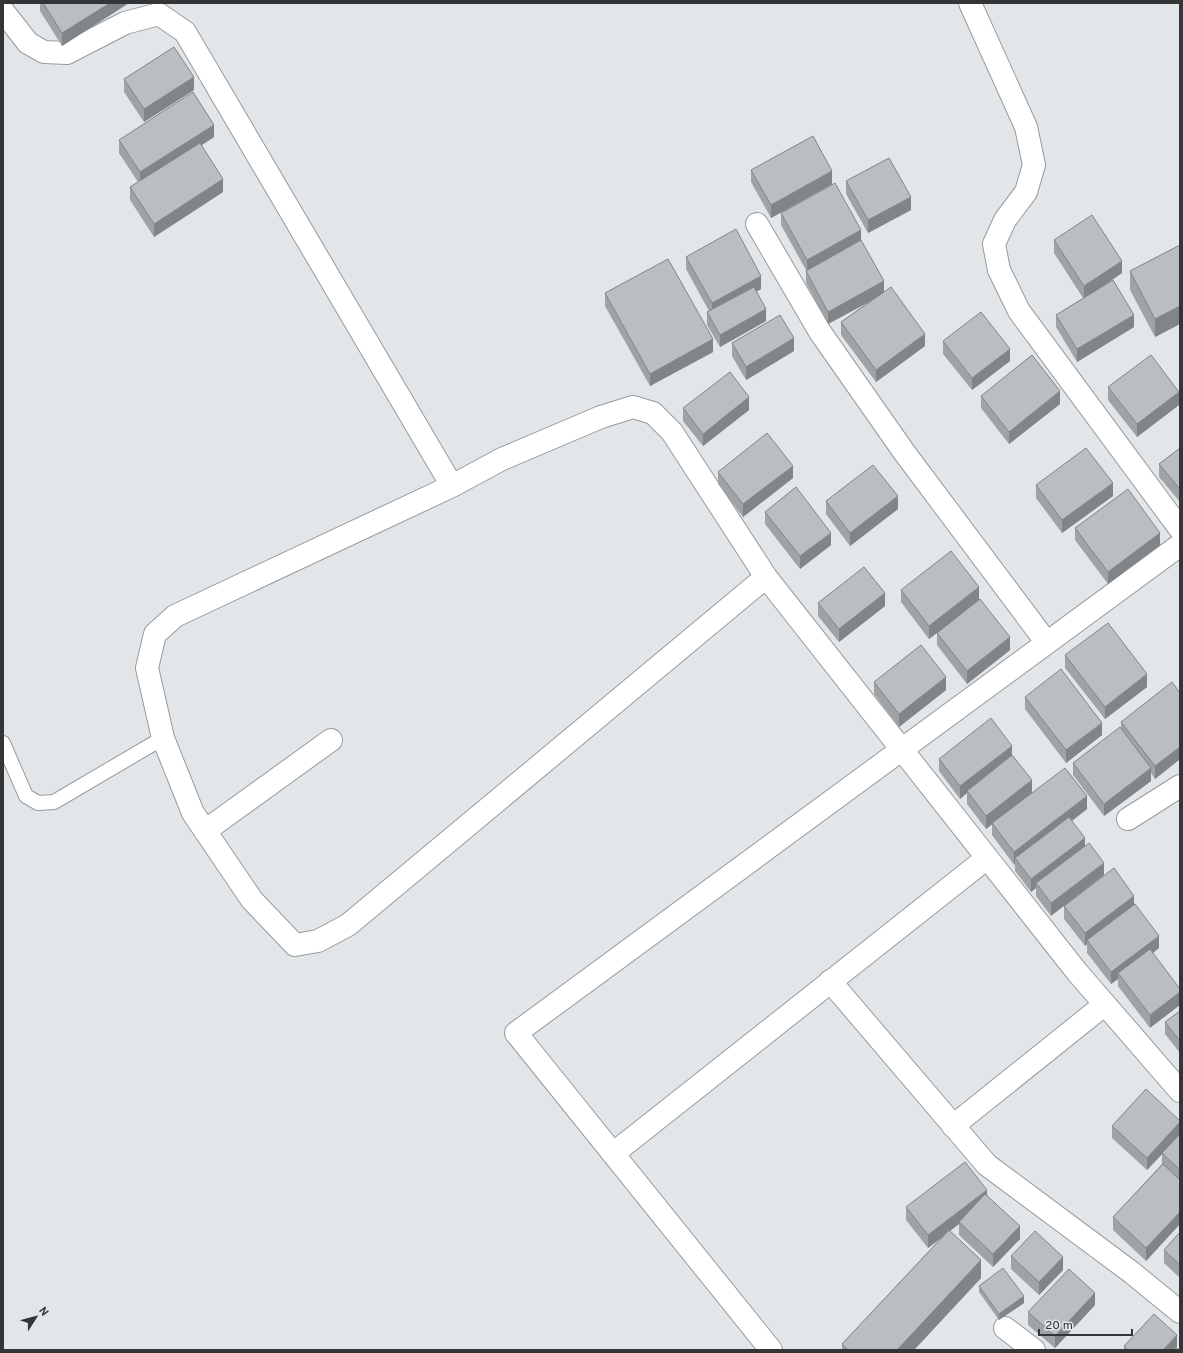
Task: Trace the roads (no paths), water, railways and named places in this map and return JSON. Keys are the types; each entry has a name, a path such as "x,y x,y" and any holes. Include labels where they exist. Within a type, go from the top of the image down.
{"street":[{"path":"970,3 1026,127 1034,165 1026,192 1005,220 994,244 999,270 1019,311 1180,529"},
{"path":"3,10 28,44 44,52 67,52 125,23 167,8 185,32 452,486"},
{"path":"757,224 820,332 904,452 1047,643"},
{"path":"766,578 348,925 318,941 295,945 252,900 193,813 163,738 147,668 155,634 175,616 452,486 502,459 601,416 633,407 653,413 672,432 766,578 1104,1005 1180,1091"},
{"path":"771,1350 516,1033 1180,545"},
{"path":"205,831 331,740"},
{"path":"1128,819 1180,786"},
{"path":"614,1154 830,981 987,858"},
{"path":"830,981 987,1165 1131,1272 1180,1312"},
{"path":"953,1126 1104,1005"},
{"path":"1005,1328 1034,1350"}],"lane":[{"path":"3,743 26,796 38,803 46,803 54,802 163,738"}]}
